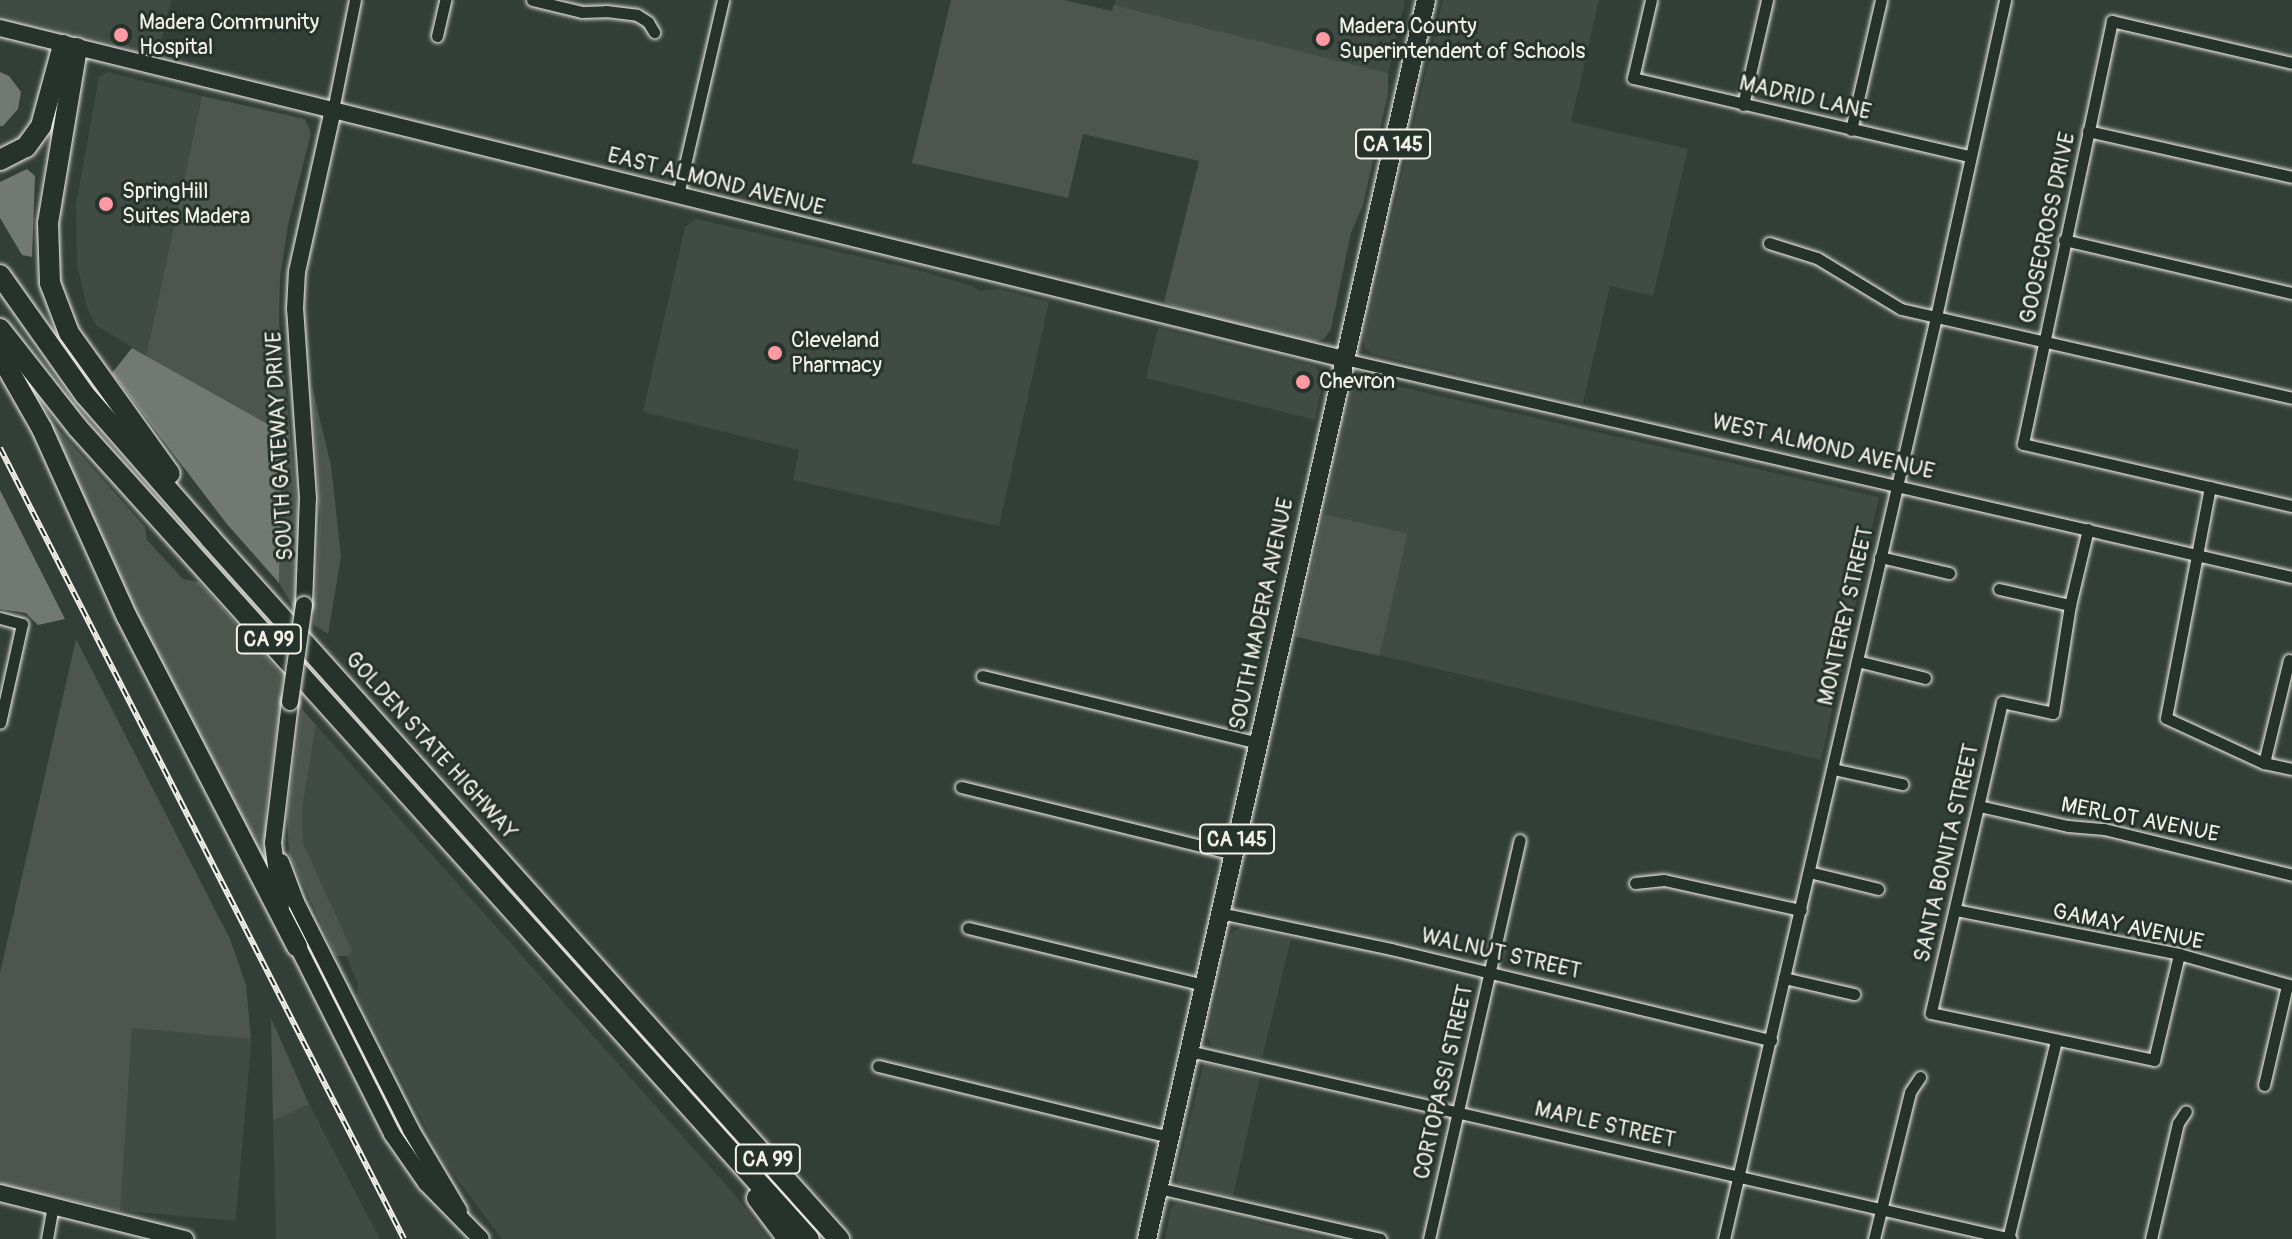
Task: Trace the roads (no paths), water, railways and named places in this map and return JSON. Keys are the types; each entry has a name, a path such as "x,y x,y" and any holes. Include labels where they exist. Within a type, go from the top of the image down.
{"highway":[{"path":"0,160 26,147 41,126 70,46"},
{"path":"70,46 48,223 50,283 69,333 195,507 210,538"},
{"name":"GOLDEN STATE HIGHWAY","path":"0,275 85,395 839,1239"},
{"name":"CA 99","path":"0,329 77,427 809,1239"},
{"path":"0,355 42,429 127,617 297,947"},
{"path":"697,1079 855,1239"},
{"path":"677,1093 788,1239"}],"main road":[{"name":"SOUTH MADERA AVENUE","path":"1147,1239 1426,0"},
{"name":"EAST ALMOND AVENUE","path":"0,28 1344,359"},
{"name":"SOUTH GATEWAY DRIVE","path":"333,110 297,272 295,309 308,498 304,605 274,829 273,858 278,895 297,947 408,1159 445,1204 481,1239"},
{"name":"SOUTH GATEWAY DRIVE","path":"274,829 290,889 411,1130 463,1220"},
{"path":"318,989 336,980"},
{"path":"0,1193 144,1233 185,1239"}],"street":[{"path":"333,110 355,0"},
{"path":"437,36 445,0"},
{"path":"532,0 582,12 637,15 648,22 654,32"},
{"path":"678,195 723,0"},
{"name":"MADRID LANE","path":"1651,0 1633,78 1968,156"},
{"path":"1743,105 1767,0"},
{"path":"1851,130 1881,0"},
{"name":"MONTEREY STREET","path":"1724,1239 1936,317 1968,156 2005,0"},
{"name":"GOOSECROSS DRIVE","path":"2210,487 2023,444 2112,21 2292,63"},
{"path":"2088,131 2292,177"},
{"path":"2064,240 2292,293"},
{"path":"1769,243 1817,258 1886,303 2292,398"},
{"name":"WEST ALMOND AVENUE","path":"1344,359 2292,577"},
{"path":"2292,506 2210,487 2166,718 2264,763 2292,769"},
{"path":"1999,589 2070,605 2088,529"},
{"path":"1880,557 1949,573"},
{"name":"SANTA BONITA STREET","path":"2056,1040 1931,1013 2002,702 2053,713 2070,605"},
{"path":"0,618 22,624 0,723"},
{"path":"2264,763 2289,660"},
{"path":"1857,661 1925,678"},
{"path":"982,676 1259,743"},
{"path":"1833,769 1902,784"},
{"path":"961,787 1233,854"},
{"name":"MERLOT AVENUE","path":"1979,806 2068,826 2104,829 2292,875"},
{"name":"CORTOPASSI STREET","path":"1429,1239 1520,840"},
{"path":"1809,872 1878,889"},
{"path":"1635,883 1664,880 1801,910"},
{"name":"GAMAY AVENUE","path":"1955,910 2179,954 2290,985"},
{"name":"WALNUT STREET","path":"1220,913 1489,972 1771,1040"},
{"path":"968,928 1204,985"},
{"path":"2009,1239 2056,1040 2154,1060 2179,954"},
{"path":"1784,978 1854,994"},
{"path":"2264,1085 2290,985"},
{"name":"MAPLE STREET","path":"1189,1051 1458,1110 2009,1239"},
{"path":"878,1066 1170,1137"},
{"path":"1874,1239 1910,1092 1920,1077"},
{"path":"2151,1239 2178,1123 2186,1111"},
{"path":"1158,1188 1380,1239"},
{"path":"47,1239 53,1206"}],"railway":[{"path":"0,448 404,1239"}],"place":[{"name":"Madera Community Hospital","path":"121,35"},
{"name":"Madera County Superintendent of Schools","path":"1323,39"},
{"name":"SpringHill Suites Madera","path":"106,204"},
{"name":"Cleveland Pharmacy","path":"775,353"},
{"name":"Chevron","path":"1303,382"}]}
